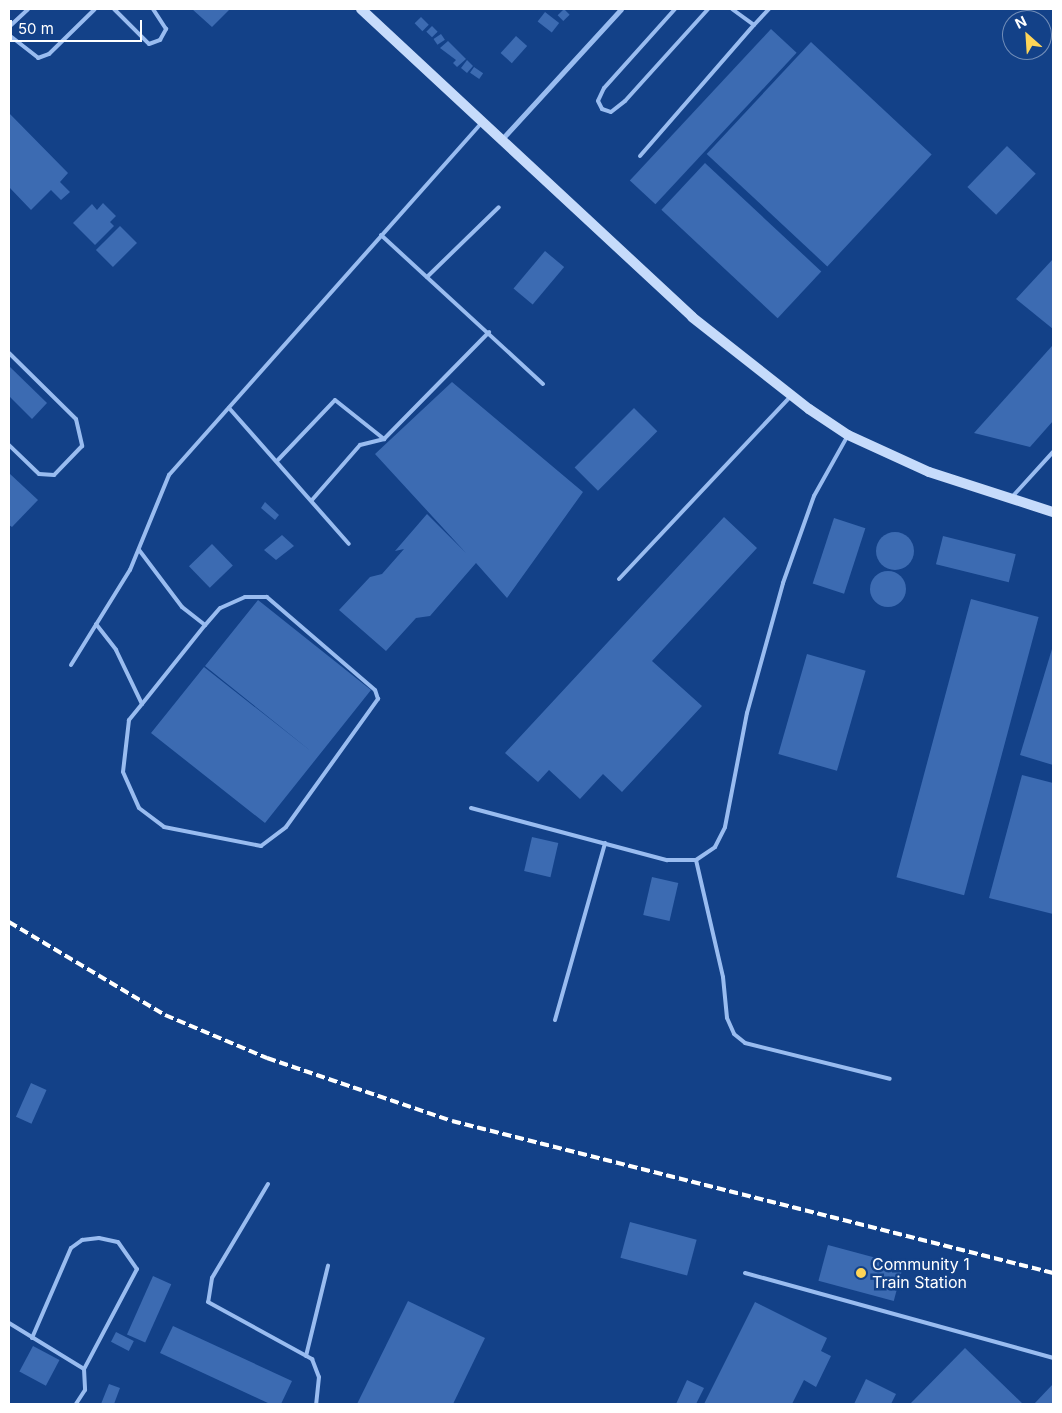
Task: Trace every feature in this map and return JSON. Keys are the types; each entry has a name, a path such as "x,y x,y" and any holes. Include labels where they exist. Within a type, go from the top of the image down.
{"street":[{"path":"361,9 692,317 791,396 848,435 929,472 1009,500 1053,512"},
{"path":"502,139 621,9"}],"lane":[{"path":"9,27 28,9"},
{"path":"9,35 38,58 49,54 95,9"},
{"path":"114,9 149,44 160,40 166,29 153,9"},
{"path":"674,9 604,88 598,101 602,108 611,112 625,101 708,9"},
{"path":"732,9 754,25"},
{"path":"640,156 770,9"},
{"path":"71,665 139,550 169,476 483,121"},
{"path":"426,277 499,207"},
{"path":"381,236 489,332 543,384"},
{"path":"312,500 360,445 384,439 489,332"},
{"path":"9,353 76,419 82,446 54,475 38,474 9,445"},
{"path":"618,579 791,396"},
{"path":"277,462 335,400 384,439"},
{"path":"229,408 349,544"},
{"path":"471,808 667,860 696,860 715,847 725,827 747,713 783,583 814,496 848,435"},
{"path":"1009,500 1053,452"},
{"path":"139,550 182,607 205,625"},
{"path":"245,597 268,598 374,690 378,699 286,828 261,846 164,827 139,808 123,772 129,720 142,704 220,608 245,597"},
{"path":"96,624 116,650 142,704"},
{"path":"555,1020 605,843"},
{"path":"696,860 723,977 727,1018 734,1034 745,1043 890,1079"},
{"path":"268,1184 212,1278 208,1302 306,1356 319,1377 316,1404"},
{"path":"32,1338 71,1248 90,1239 118,1242 136,1270 84,1370 85,1390 76,1404"},
{"path":"306,1356 328,1266"},
{"path":"745,1274 1053,1358"},
{"path":"9,1323 84,1370"}],"building":[{"path":"192,9 230,9 212,27"},
{"path":"564,9 570,15 563,21 558,15"},
{"path":"545,12 559,23 552,33 538,21"},
{"path":"421,17 429,25 422,31 415,23"},
{"path":"432,26 438,32 432,37 426,32"},
{"path":"771,29 797,53 655,204 630,180"},
{"path":"441,34 445,40 437,45 434,39"},
{"path":"516,36 527,46 512,63 501,53"},
{"path":"448,41 466,59 457,67 453,63 456,60 440,48"},
{"path":"811,42 932,155 827,266 707,154"},
{"path":"467,60 473,66 467,73 461,68"},
{"path":"474,67 483,73 479,79 470,73"},
{"path":"9,113 68,173 60,182 70,192 61,200 51,190 31,210 9,187"},
{"path":"1007,146 1036,174 996,215 967,187"},
{"path":"705,163 821,271 778,318 661,210"},
{"path":"103,203 116,216 110,222 114,226 95,245 73,223 92,204 97,210"},
{"path":"120,226 137,243 113,267 96,250"},
{"path":"545,251 564,267 533,305 514,289"},
{"path":"1053,259 1053,329 1016,299"},
{"path":"1052,346 1053,421 1030,447 974,433"},
{"path":"9,366 47,403 32,419 9,396"},
{"path":"452,382 583,492 507,598 476,563 430,616 416,618 386,651 339,610 370,577 382,574 404,549 395,551 427,514 466,553 375,454"},
{"path":"634,408 657,431 598,491 575,467"},
{"path":"9,473 38,500 12,527 9,525"},
{"path":"265,502 279,515 275,520 261,508"},
{"path":"724,517 757,548 652,661 702,706 622,792 603,774 580,799 549,770 538,782 505,753"},
{"path":"834,518 865,528 844,594 813,584"},
{"path":"895,532 909,537 914,551 909,565 895,570 881,565 876,551 881,537"},
{"path":"282,535 294,546 276,560 264,550"},
{"path":"943,536 1016,554 1009,582 936,564"},
{"path":"212,544 233,566 210,588 189,566"},
{"path":"888,571 901,576 906,589 901,602 888,607 875,602 870,589 875,576"},
{"path":"971,599 1039,617 964,895 896,877"},
{"path":"258,600 371,690 265,823 151,733 204,667 312,752 205,666"},
{"path":"1053,650 1053,765 1020,755"},
{"path":"807,654 866,671 837,771 778,754"},
{"path":"1022,775 1053,783 1053,914 989,898"},
{"path":"532,837 558,843 550,877 524,871"},
{"path":"652,877 678,883 670,921 643,915"},
{"path":"31,1083 47,1090 31,1124 16,1117"},
{"path":"630,1222 697,1240 687,1276 620,1258"},
{"path":"828,1245 903,1265 894,1301 818,1281"},
{"path":"153,1276 171,1284 145,1343 127,1334"},
{"path":"408,1301 485,1338 453,1404 357,1404"},
{"path":"755,1302 827,1338 821,1351 831,1356 816,1387 804,1380 792,1404 704,1404"},
{"path":"173,1326 292,1381 281,1404 270,1404 160,1353"},
{"path":"116,1332 134,1341 129,1351 111,1342"},
{"path":"33,1346 59,1360 46,1386 19,1372"},
{"path":"965,1348 1023,1404 910,1404"},
{"path":"866,1379 896,1394 891,1404 854,1404"},
{"path":"687,1380 704,1388 696,1404 676,1404"},
{"path":"109,1384 120,1388 114,1404 101,1404"},
{"path":"1053,1384 1053,1404 1034,1404"}],"railway":[{"path":"9,922 165,1015 267,1058 452,1121 1053,1273"}],"place":[{"name":"Community 1 Train Station","path":"861,1273"}]}
